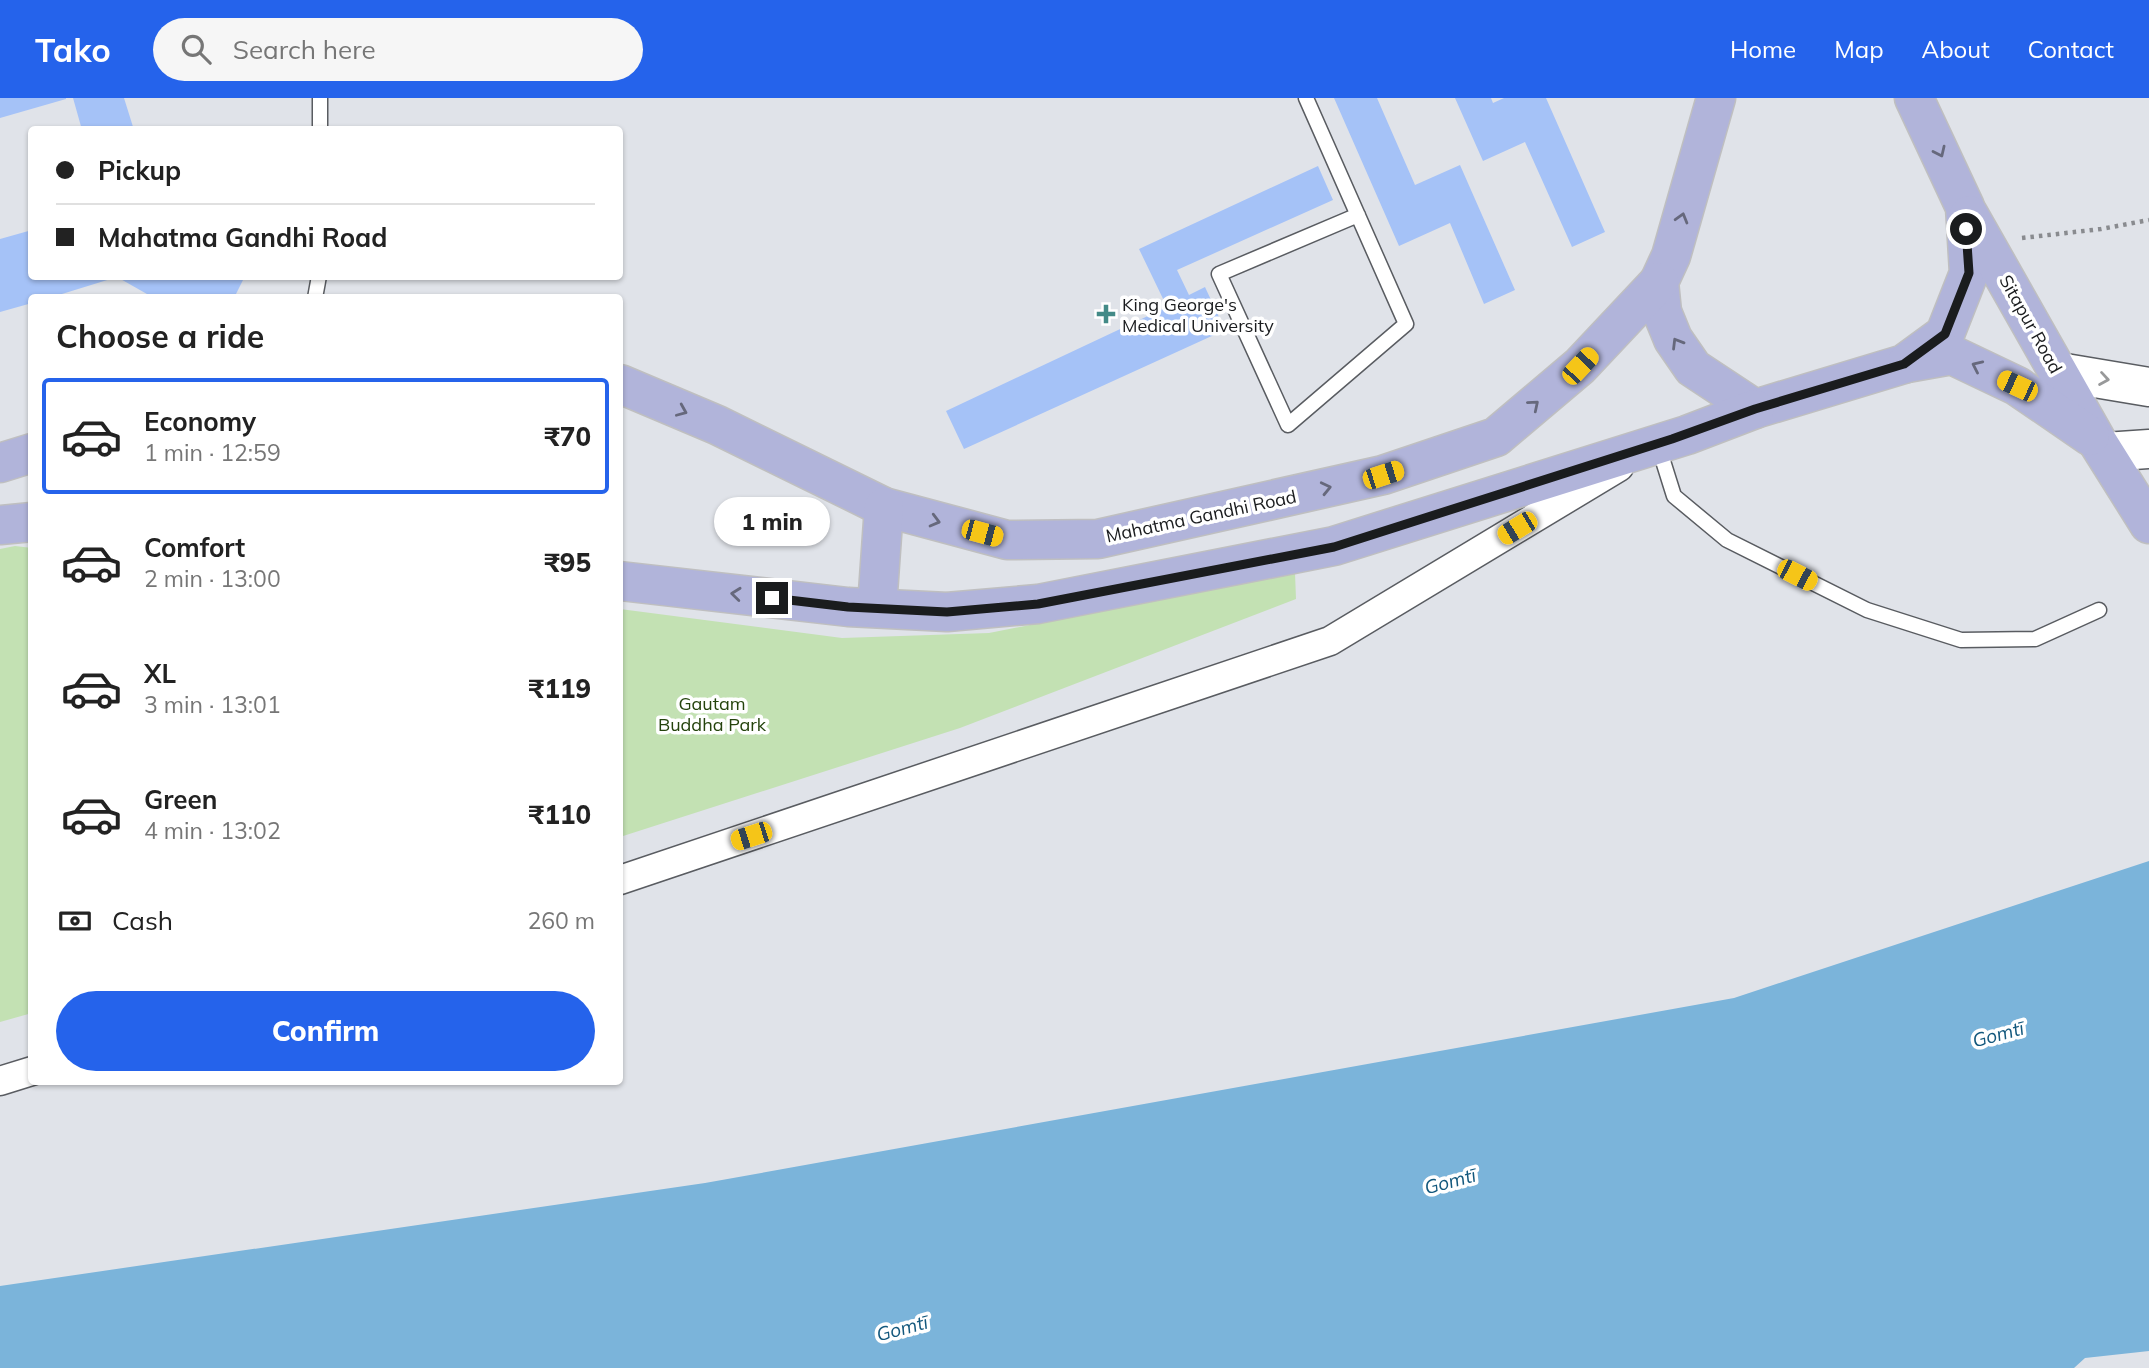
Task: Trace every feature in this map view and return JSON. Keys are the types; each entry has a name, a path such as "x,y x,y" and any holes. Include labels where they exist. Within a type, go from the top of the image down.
{"main road":[{"path":"1716,98 1671,257 1659,282 1662,312 1674,339 1693,368 1755,409"},
{"name":"Sitapur Road","path":"1914,98 1965,207 2101,447 2149,524"},
{"path":"623,581 848,607 947,612 1038,604 1334,547 1657,444 1755,409 1904,364 1945,334 1956,308 1969,273 1965,207"},
{"name":"Mahatma Gandhi Road","path":"623,385 717,425 884,507 1007,540 1098,538 1383,475 1496,437 1580,366 1659,282"},
{"name":"Sitapur Road","path":"1904,364 1952,355 2017,386 2101,447"},
{"path":"2059,372 2149,387"},
{"path":"2101,447 2149,449"},
{"path":"0,463 28,454"},
{"path":"877,607 884,507"},
{"path":"0,525 28,522"}],"street":[{"path":"623,879 1330,641 1657,444"},
{"path":"0,1081 28,1072"}],"lane":[{"path":"320,98 320,126"},
{"path":"1306,98 1358,215 1406,324 1288,425 1219,274 1358,215"},
{"path":"1657,444 1674,496 1727,540 1867,610 1961,640 2035,639 2099,610"}],"path":[{"path":"1989,249 2025,237 2101,229 2149,220"}],"green space":[{"path":"15,546 28,548 28,1014 0,1022 0,549"},
{"name":"Gautam Buddha Park","path":"1295,573 1296,599 960,728 623,836 623,609 842,638 989,633"}],"water":[{"name":"Gomtī","path":"2149,861 2149,1351 2085,1358 2074,1368 0,1368 0,1286 705,1183 1734,998"}],"building":[{"path":"0,98 66,98 66,99 0,118"},
{"path":"73,98 124,98 133,126 81,126"},
{"path":"1334,98 1377,98 1415,185 1460,165 1515,290 1484,304 1450,223 1399,246"},
{"path":"1455,98 1491,98 1493,103 1504,98 1546,98 1605,232 1572,247 1525,142 1483,161"},
{"path":"1318,166 1333,200 1177,270 1189,295 1205,287 1225,330 964,449 946,411 1167,307 1139,249"},
{"path":"28,231 28,280 107,280 62,294 28,294 28,304 0,312 0,239"},
{"path":"122,280 243,280 236,294 147,294"}],"place":[{"name":"King George's Medical University","path":"1106,314"}],"route":[{"path":"772,598 848,607 947,612 1038,604 1334,547 1672,439 1755,409 1904,364 1945,334 1969,273 1966,229"}]}
